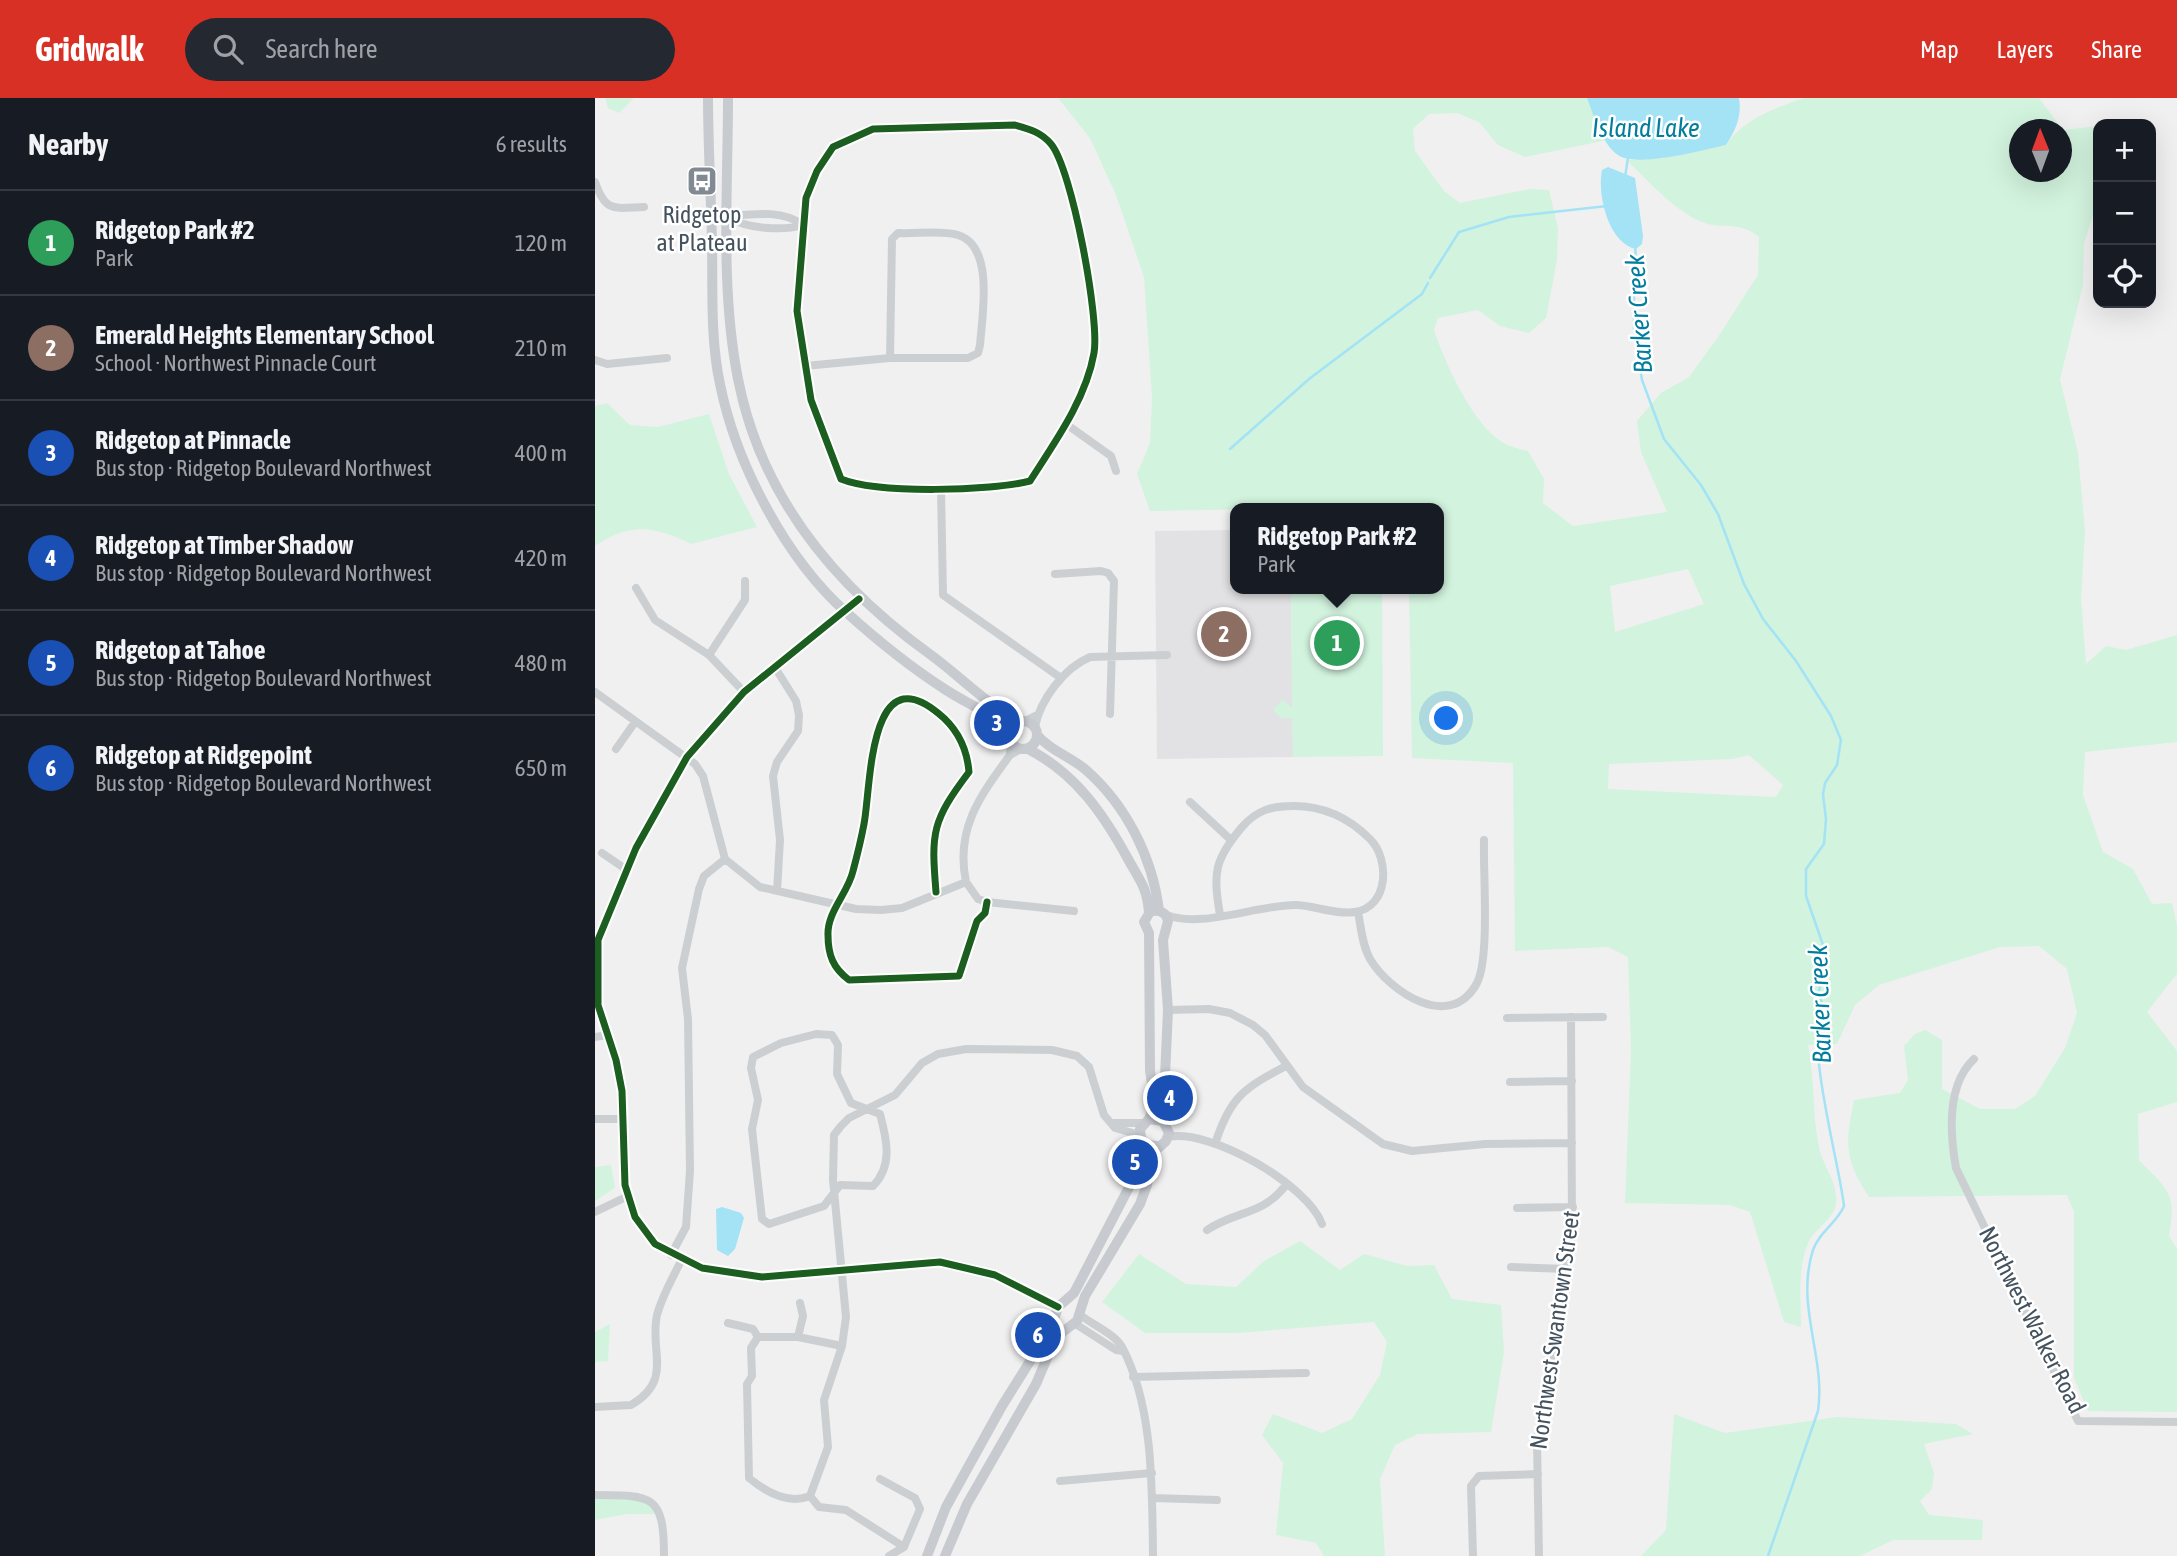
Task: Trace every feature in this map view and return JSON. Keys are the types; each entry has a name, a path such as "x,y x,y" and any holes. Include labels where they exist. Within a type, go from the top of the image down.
{"main road":[{"path":"708,98 717,368 734,433 766,508 782,533 844,611 903,660 944,689 994,717 1024,749 1054,764 1095,805 1158,913 1169,926 1169,1131 1158,1146 1140,1203 1075,1318 1056,1337 1036,1384 967,1504 945,1556"},
{"path":"728,98 728,290 733,347 739,382 756,440 778,489 809,540 859,599 964,680 991,705 1037,732 1048,748 1084,768 1117,805 1146,859 1158,913"},
{"path":"1010,736 1022,721"},
{"path":"1024,749 1035,744 1037,732"},
{"path":"927,1556 946,1507 1137,1170 1146,1121 1155,1102 1150,1071 1149,933 1144,922 1158,913"},
{"path":"1149,933 1156,935 1169,926"},
{"path":"1146,1121 1169,1131"},
{"path":"1142,1138 1158,1146"},
{"path":"1060,1308 1075,1304 1075,1318"},
{"path":"1060,1308 1059,1322 1075,1318"}],"street":[{"path":"1015,125 1037,131 1053,146 1071,196 1095,317 1094,353 1082,390 1066,424 1030,481 1009,487 941,488 875,486 841,479 811,400 805,366 797,311 806,198 817,171 833,148 873,129 1015,125"},
{"path":"595,182 600,200 606,205 614,208 644,206"},
{"path":"711,217 728,217 741,223 765,226 789,228 803,225"},
{"path":"805,366 890,358 968,358 978,352 984,276 975,246 967,239 958,235 898,233 892,239 890,358"},
{"path":"595,360 607,364 667,358"},
{"path":"1066,424 1111,456 1116,471"},
{"path":"941,488 943,595 1061,678"},
{"path":"1055,574 1101,571 1108,573 1114,581 1110,714"},
{"path":"709,654 744,600 745,581"},
{"path":"636,588 655,620 709,654 744,692"},
{"path":"859,599 776,669 744,692 687,757 627,870 598,940 598,1005 616,1060 622,1091 625,1185 628,1196 635,1217 655,1244 671,1255 702,1268 762,1277 940,1262 1002,1278 1060,1308"},
{"path":"1037,732 1037,715 1061,678 1090,657 1167,655"},
{"path":"776,669 796,701 799,715 798,731 778,762 773,776 780,840 777,891"},
{"path":"595,692 687,757 703,776 725,859 755,884 856,909 902,908 966,882"},
{"path":"936,892 934,834 940,813 969,772 968,759 959,735 939,713 919,700 909,698 896,702 883,718 875,735 864,824 849,887 839,903 827,933 830,957 837,971 849,980 865,982 959,976 977,921 985,913 987,902"},
{"path":"1022,721 1037,715"},
{"path":"616,749 635,722"},
{"path":"1010,736 1010,755"},
{"path":"1024,749 1010,755 976,802 967,823 962,846 966,882 978,899 987,902 1074,911"},
{"path":"1190,802 1231,840"},
{"path":"1169,926 1220,915 1295,905 1358,912 1376,900 1383,884 1378,852 1371,840 1345,818 1309,806 1273,806 1258,812 1231,840 1216,867 1220,915"},
{"path":"1358,912 1368,956 1401,993 1418,1003 1433,1005 1454,1003 1465,997 1475,986 1483,962 1484,840"},
{"path":"602,853 627,870"},
{"path":"671,1255 686,1227 690,1171 688,1019 682,968 704,876 725,859"},
{"path":"1168,1010 1209,1009 1241,1018 1265,1035 1303,1087 1376,1141 1397,1149 1437,1150 1485,1144 1572,1143"},
{"name":"Northwest Swantown Street","path":"1539,1556 1537,1443 1567,1269 1573,1207 1571,1017"},
{"path":"1507,1018 1604,1017"},
{"path":"815,1034 832,1035 838,1045 837,1074 851,1103 868,1108 880,1114 885,1130 888,1158 884,1175 873,1186 840,1185 824,1206 778,1223 769,1224 762,1219 752,1137 758,1100 751,1068 753,1056 781,1043 815,1034"},
{"path":"595,1037 607,1035"},
{"path":"810,1496 828,1447 824,1400 842,1346 846,1317 834,1193 834,1136 849,1118 895,1095 922,1063 937,1054 966,1049 1052,1050 1077,1056 1089,1067 1104,1115 1115,1128 1142,1138"},
{"name":"Northwest Walker Road","path":"1974,1059 1966,1066 1952,1114 1951,1138 1957,1168 2078,1421 2177,1422"},
{"path":"1216,1144 1223,1118 1235,1099 1256,1082 1286,1066"},
{"path":"1510,1082 1572,1082"},
{"path":"595,1119 622,1119"},
{"path":"1112,1123 1146,1121"},
{"path":"1169,1131 1236,1151 1314,1206 1322,1224"},
{"path":"1207,1230 1234,1215 1264,1207 1286,1185"},
{"path":"595,1212 628,1196"},
{"path":"1517,1208 1573,1207"},
{"path":"595,1407 631,1405 653,1383 658,1366 658,1313 682,1259"},
{"path":"1511,1267 1567,1269"},
{"path":"798,1337 803,1316 800,1303"},
{"path":"1075,1318 1117,1350 1123,1351 1133,1377 1152,1473 1153,1556"},
{"path":"729,1323 753,1329 758,1337"},
{"path":"758,1337 798,1337 842,1346"},
{"path":"758,1337 751,1348 752,1376 747,1384 749,1478 772,1494 786,1498 810,1496"},
{"path":"1133,1377 1306,1373"},
{"path":"1059,1481 1152,1473"},
{"name":"Northwest Swantown Street","path":"1473,1556 1471,1486 1479,1476 1538,1474"},
{"path":"880,1479 915,1498 920,1509 904,1547 889,1556"},
{"path":"595,1496 641,1497 654,1504 664,1526 664,1556"},
{"path":"810,1496 819,1507 846,1510 904,1547"},
{"path":"1153,1498 1217,1500"}],"shaded area":[{"path":"1230,530 1230,594 1291,594 1293,757 1157,759 1155,531"}],"green space":[{"path":"605,98 634,98 619,113 608,108"},
{"path":"1058,98 1587,98 1607,140 1525,157 1498,145 1479,122 1457,113 1429,114 1413,129 1415,151 1444,191 1460,203 1530,189 1549,190 1558,228 1557,260 1546,318 1529,333 1500,326 1478,310 1438,318 1434,330 1452,375 1480,421 1502,442 1528,451 1544,479 1543,503 1573,526 1667,512 1641,452 1637,421 1661,393 1689,377 1718,337 1758,275 1759,237 1745,229 1708,224 1686,214 1627,160 1671,156 1726,145 1751,121 1771,110 1804,98 2039,98 2055,119 2009,119 2009,182 2072,182 2072,129 2093,127 2093,215 2084,244 2083,285 2060,379 2078,453 2085,531 2081,598 2086,664 2106,646 2126,650 2177,635 2177,742 2085,752 2083,795 2103,852 2133,869 2152,904 2172,903 2177,925 2177,974 2147,1012 2177,1051 2177,1102 2138,1114 2139,1160 2157,1178 2171,1201 2169,1236 2177,1249 2177,1412 2088,1411 2074,1378 2074,1212 2067,1195 1869,1197 1851,1161 1848,1140 1854,1100 1900,1093 1908,1080 1904,1046 1915,1034 1925,1030 1942,1040 1942,1089 1980,1109 2015,1109 2035,1096 2065,1048 2077,1013 2067,969 2039,946 2000,947 1879,985 1855,1005 1837,1044 1808,1045 1819,1147 1833,1182 1836,1203 1829,1218 1812,1236 1805,1251 1801,1283 1801,1327 1784,1322 1750,1212 1730,1205 1625,1203 1631,1050 1628,957 1608,947 1515,951 1513,763 1412,758 1409,594 1444,594 1444,503 1230,503 1230,509 1150,511 1137,474 1150,443 1152,398 1144,277 1116,195 1090,138","holes":["1688,569 1704,604 1615,632 1610,586","1749,755 1783,785 1776,797 1608,789 1609,764 1732,759"]},
{"path":"607,403 630,425 658,427 709,414 729,474 757,527 691,544 654,530 631,530 607,538 595,546 595,406"},
{"path":"1291,594 1382,594 1383,756 1293,757 1292,718 1281,718 1273,710 1283,700 1292,708"},
{"path":"611,1165 615,1188 595,1201 595,1167"},
{"path":"1300,1241 1340,1270 1364,1254 1407,1266 1434,1265 1452,1299 1501,1305 1504,1352 1491,1432 1418,1434 1395,1445 1380,1479 1385,1556 1324,1556 1316,1543 1276,1535 1283,1463 1262,1435 1273,1414 1322,1433 1352,1419 1380,1375 1387,1342 1374,1322 1237,1333 1145,1333 1102,1302 1139,1254 1186,1284 1236,1287 1264,1261"},
{"path":"610,1324 608,1361 595,1362 595,1332"},
{"path":"1674,1414 1725,1433 1837,1417 1956,1424 1973,1434 1924,1444 1934,1473 1932,1489 1920,1501 1929,1515 1983,1520 1982,1540 1893,1540 1860,1556 1641,1556 1666,1530"},
{"path":"595,1495 641,1497 659,1514 627,1514 595,1520"}],"water":[{"name":"Island Lake","path":"1587,98 1739,98 1740,111 1726,145 1671,157 1627,159 1618,155 1607,144"},
{"path":"1608,167 1635,178 1643,236 1642,244 1636,249 1618,238 1607,216 1601,180 1602,170"},
{"path":"722,1207 741,1213 744,1218 735,1249 728,1256 717,1250 716,1209"}],"waterway":[{"path":"1625,178 1628,157"},
{"path":"1430,278 1459,232 1509,217 1607,206"},
{"name":"Barker Creek","path":"1635,245 1637,275 1634,289 1634,329 1642,380 1664,439 1701,485 1718,514 1744,584 1763,619 1796,661 1831,716 1841,740 1837,765 1825,783 1824,844 1806,869 1806,896 1823,945 1822,979 1818,994 1823,1005 1818,1022 1820,1073 1844,1206 1816,1244 1808,1271 1807,1291 1818,1371 1818,1411 1768,1556"},
{"path":"1230,449 1309,379 1422,294 1428,283"}],"cycle path":[{"path":"1015,125 1039,134 1051,144 1067,183 1083,246 1095,336 1090,370 1077,403 1030,481 963,489 907,489 858,484 841,479 811,400 797,311 806,198 817,171 833,147 873,129 1015,125"},
{"path":"859,599 744,692 687,757 636,848 598,940 598,1005 616,1060 622,1091 625,1185 635,1217 655,1244 702,1268 762,1277 940,1262 995,1275 1058,1307"},
{"path":"936,892 934,841 937,828 948,803 969,772 968,763 960,739 945,719 915,700 898,701 886,713 877,734 856,860 829,927 830,955 839,971 849,980 959,976 977,921 985,913 987,902"}],"place":[{"name":"Ridgetop at Plateau","path":"702,181"},
{"name":"Emerald Heights Elementary School","path":"1224,634"},
{"name":"Ridgetop Park #2","path":"1337,643"},
{"name":"Ridgetop at Pinnacle","path":"997,723"},
{"name":"Ridgetop at Timber Shadow","path":"1170,1098"},
{"name":"Ridgetop at Tahoe","path":"1135,1162"},
{"name":"Ridgetop at Ridgepoint","path":"1038,1335"}]}
